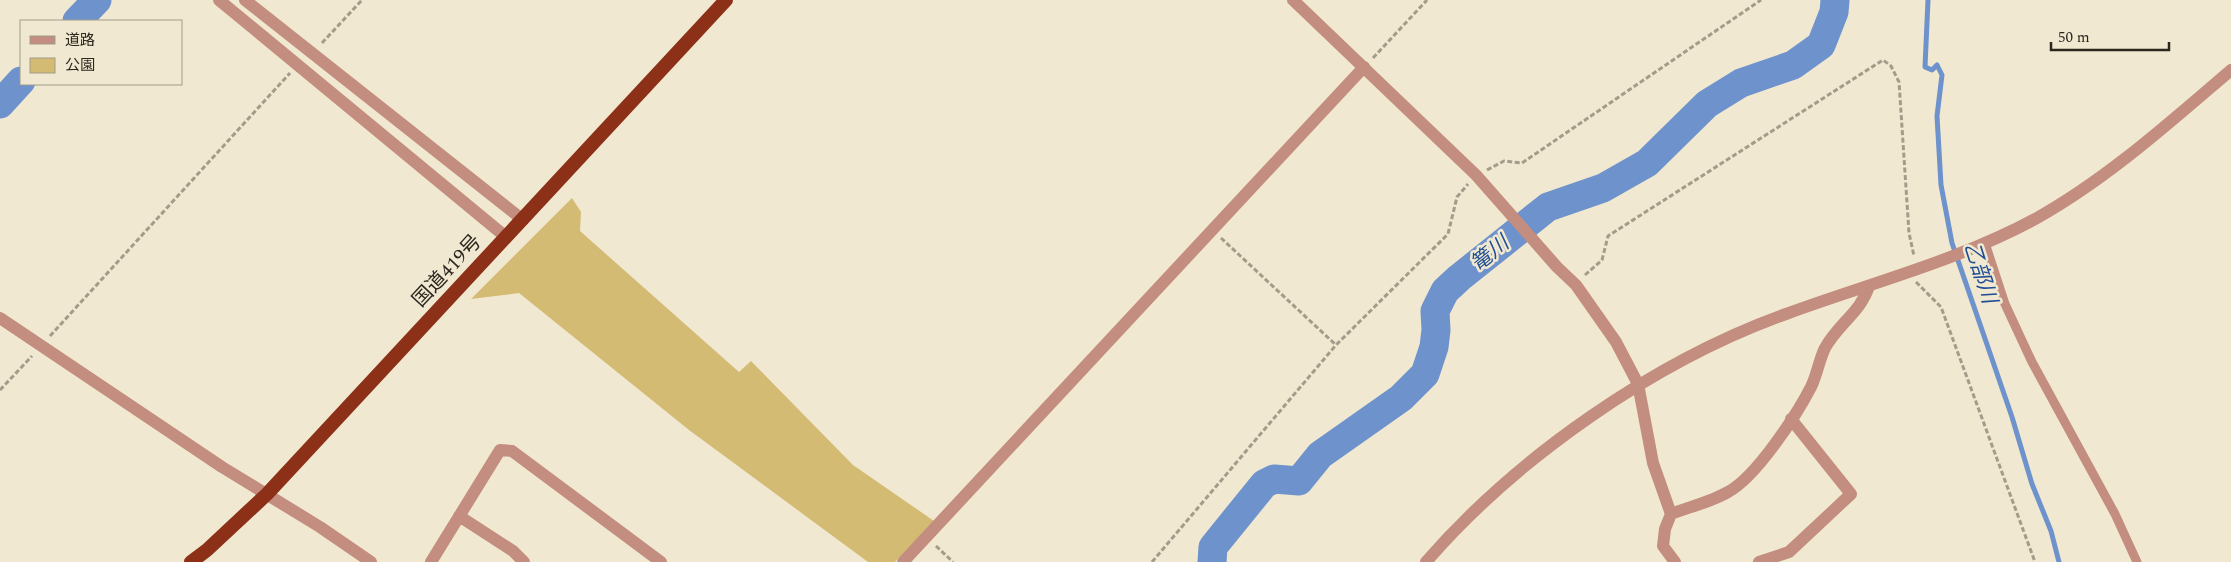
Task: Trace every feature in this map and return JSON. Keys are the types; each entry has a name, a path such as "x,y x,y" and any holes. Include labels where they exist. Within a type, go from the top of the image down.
{"highway":[{"name":"国道419号","path":"191,562 207,550 267,494 726,0"}],"street":[{"path":"219,0 506,237"},
{"path":"245,0 523,220"},
{"path":"1293,0 1476,175 1557,267 1576,285 1616,342 1638,384 1654,463 1671,514 1665,529 1663,546 1675,562"},
{"path":"902,562 1364,67"},
{"path":"1426,562 1463,521 1515,476 1558,441 1638,384 1732,337 1784,314 1910,272 1985,243 2036,218 2082,190 2149,141 2231,70"},
{"path":"1671,514 1730,491 1763,460 1792,419 1819,369 1827,345 1864,300 1869,286"},
{"path":"0,318 222,467 371,562"},
{"path":"1760,562 1789,552 1851,494 1792,419"},
{"path":"431,562 500,450 512,451 597,512 661,562"},
{"path":"459,516 513,551 524,562"}],"lane":[{"path":"1985,243 2005,304 2032,362 2115,514 2137,562"}],"path":[{"path":"311,54 362,0"},
{"path":"1364,67 1427,0"},
{"path":"1152,562 1336,345 1448,234 1458,197 1476,175 1504,161 1522,163 1760,0"},
{"path":"1576,285 1602,260 1608,236 1884,60 1891,66 1899,82 1909,233 1915,253 1910,272 1922,289 1941,308 2035,562"},
{"path":"0,390 297,66"},
{"path":"1212,230 1336,345"},
{"path":"926,537 953,562"}],"green space":[{"path":"572,198 581,212 580,231 739,372 751,361 853,465 934,521 895,562 868,562 689,430 519,293 471,299"}],"waterway":[{"path":"78,20 97,0"},
{"name":"篭川","path":"1212,562 1213,547 1264,484 1274,479 1299,481 1320,455 1401,398 1425,374 1434,347 1436,330 1435,311 1445,291 1459,278 1548,207 1603,188 1647,163 1707,104 1741,83 1793,65 1821,45 1834,12 1835,0"},
{"name":"乙部川","path":"1928,0 1925,67 1932,70 1937,65 1942,75 1937,116 1941,185 1952,243 2012,417 2032,484 2051,531 2059,562"},
{"path":"0,104 20,82"}]}
